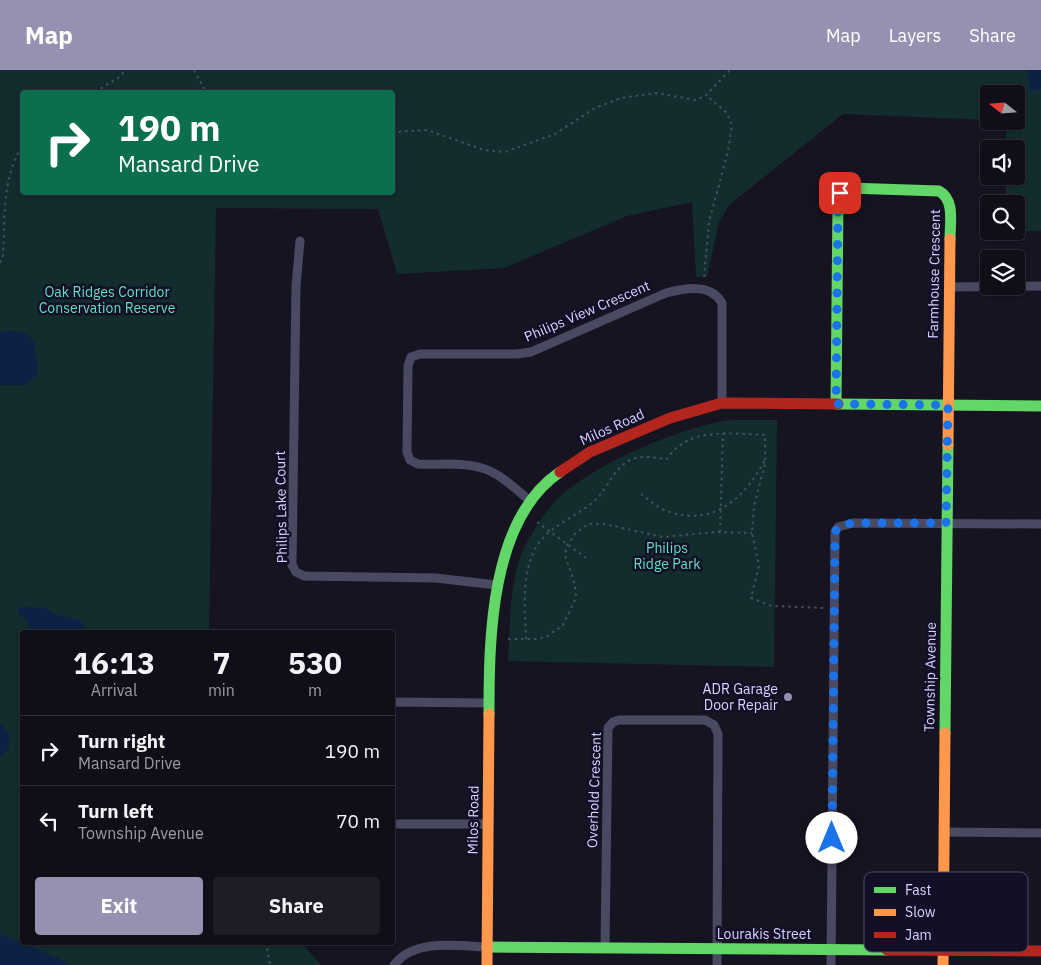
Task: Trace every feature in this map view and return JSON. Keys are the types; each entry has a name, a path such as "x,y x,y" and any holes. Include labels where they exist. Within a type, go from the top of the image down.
{"street":[{"name":"Farmhouse Crescent","path":"836,404 838,202 840,193 848,188 939,190 946,195 950,202 948,405"},
{"name":"Philips Lake Court","path":"300,241 296,286 292,565 296,572 304,576 436,578 496,585"},
{"path":"949,287 1041,286"},
{"name":"Philips View Crescent","path":"530,501 494,473 485,469 476,466 418,464 410,460 407,452 408,366 411,358 420,354 517,354 531,352 666,293 702,289 718,295 722,303 722,403"},
{"name":"Milos Road","path":"487,965 489,703 496,585 508,544 530,501 554,476 590,452 670,418 722,403 1041,406"},
{"name":"Township Avenue","path":"944,872 948,405"},
{"path":"831,965 834,537 838,527 852,523 1041,524"},
{"path":"395,702 489,703"},
{"name":"Overhold Crescent","path":"605,947 608,728 613,722 619,720 705,720 714,725 718,734 717,949"},
{"path":"395,824 488,824"},
{"path":"944,832 1041,833"},
{"path":"394,965 406,952 423,948 487,947"},
{"name":"Lourakis Street","path":"487,947 864,949"},
{"path":"717,949 717,965"},
{"name":"Lourakis Street","path":"1028,951 1041,951"},
{"name":"Township Avenue","path":"943,952 943,965"}],"path":[{"path":"99,90 121,76 125,70"},
{"path":"194,70 205,90"},
{"path":"395,131 407,129 427,130 484,150 506,152 555,134 595,108 621,98 656,93 696,100 706,95 730,70"},
{"path":"704,277 709,222 728,152 732,125 726,112 706,95"},
{"path":"0,263 3,255 6,188 15,158 20,149"},
{"path":"720,532 723,434"},
{"path":"526,640 527,570 536,548 550,531 583,510 600,495 622,465 632,459 646,456 667,459 672,451 704,435 765,435 766,458 754,506 752,533 759,566 752,598 772,606 835,608"},
{"path":"641,494 667,511 686,515 704,514 720,509 743,493 766,458"},
{"path":"537,522 586,558"},
{"path":"508,639 526,640 546,637 556,631 573,607 575,585 565,555 567,545 575,534 588,524 604,524 663,537 720,532 752,533"},
{"path":"267,945 270,965"}],"green space":[{"name":"Oak Ridges Corridor Conservation Reserve","path":"0,70 1041,70 1041,231 1025,231 1025,195 1006,195 1006,185 1025,185 1025,140 1006,140 1006,130 1025,130 1025,85 980,85 980,120 843,114 729,205 719,222 707,277 696,277 692,202 627,216 504,268 397,274 378,209 216,208 209,630 20,630 20,945 304,945 321,965 0,965"},
{"name":"Philips Ridge Park","path":"730,420 777,420 774,667 508,661 515,575 524,548 541,518 552,505 580,481 599,469 643,447 689,430"}],"water":[{"path":"1027,70 1041,70 1041,89 1031,92"},
{"path":"4,331 23,333 33,341 37,374 25,385 0,385 0,333"},
{"path":"22,607 46,608 57,615 77,619 82,623 84,630 30,630 28,623 17,611"},
{"path":"0,724 9,734 9,747 0,758"},
{"path":"0,934 20,942 20,945 26,945 71,965 0,965"}],"traffic: fast":[{"path":"836,404 838,202 840,193 848,188 939,191 944,195 950,206 950,239"},
{"path":"838,404 1041,406"},
{"path":"945,733 948,445"},
{"path":"489,714 490,651 493,617 498,582 507,549 519,519 537,493 560,472"},
{"path":"487,947 864,950"}],"traffic: slow":[{"path":"948,445 950,239"},
{"path":"487,965 489,714"},
{"path":"944,872 945,733"},
{"path":"943,952 943,965"}],"traffic: jam":[{"path":"560,472 590,452 670,418 722,403 838,404"},
{"path":"1028,951 1041,951"}],"place":[{"name":"ADR Garage Door Repair","path":"788,697"}],"route":[{"path":"832,838 835,532 838,527 852,523 946,523 948,405 836,404 838,202 840,193"}]}
